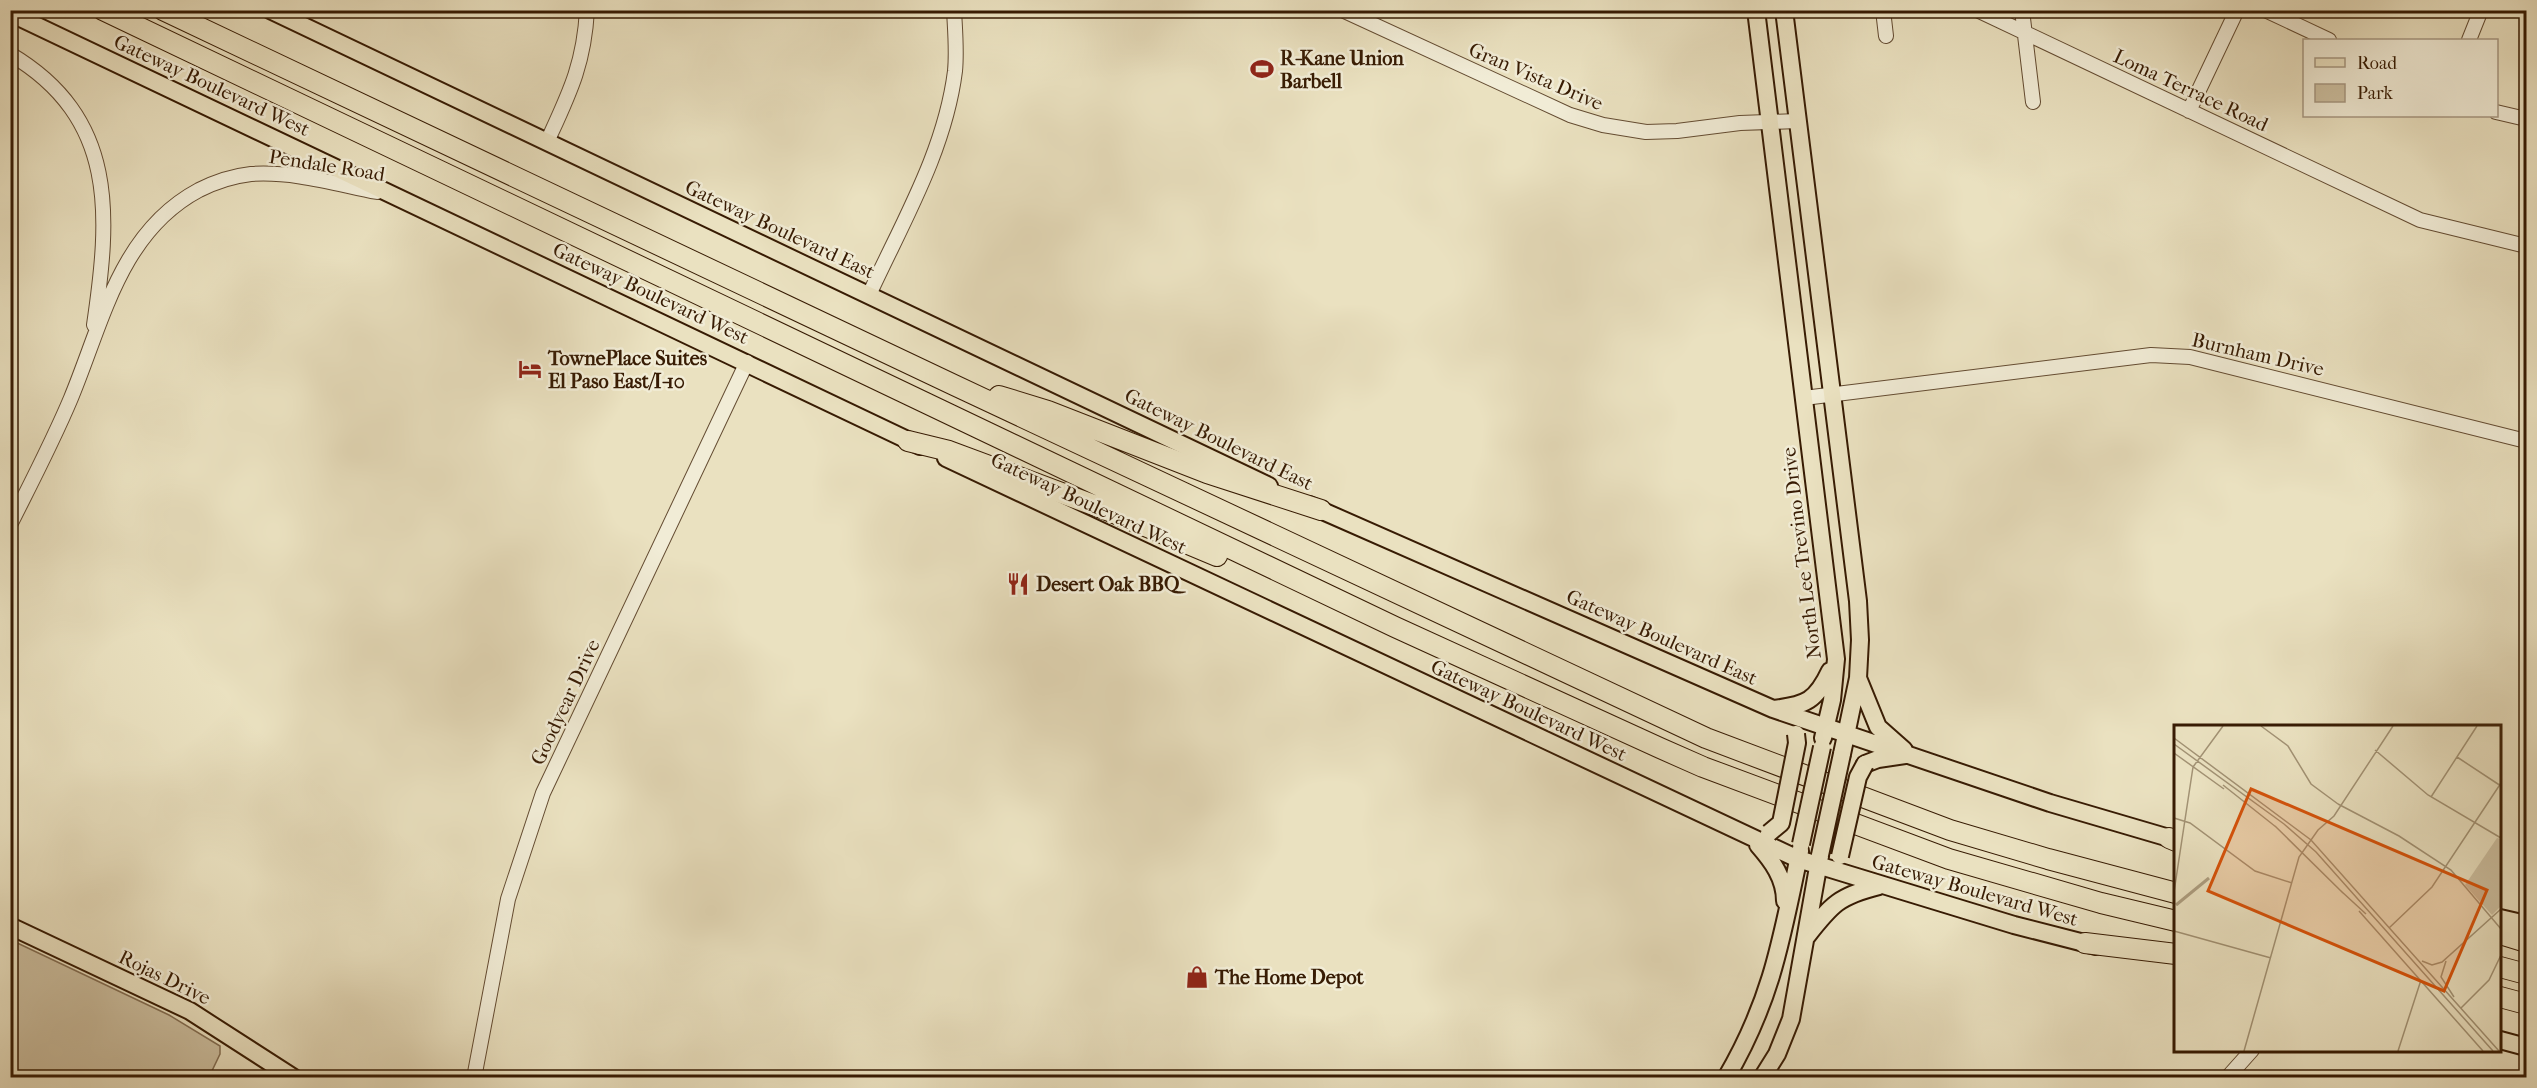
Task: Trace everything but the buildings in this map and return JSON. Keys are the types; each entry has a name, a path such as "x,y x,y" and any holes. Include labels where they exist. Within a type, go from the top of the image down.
{"highway":[{"path":"103,10 1395,627 1714,771 1949,859 2091,901 2174,921"},
{"path":"163,10 954,386 1685,728 1750,756 1950,830 2048,859 2174,892"},
{"path":"954,386 1010,398 1207,473 1321,510"},
{"path":"908,441 949,451 1107,510 1304,594 1395,627"},
{"path":"2501,935 2526,942"},
{"path":"2085,943 2174,954"},
{"path":"2501,968 2526,974"},
{"path":"2501,998 2526,1004"},
{"path":"2501,1008 2526,1014"}],"main road":[{"name":"Gateway Boulevard East","path":"270,10 1321,510 1773,709 2050,804 2173,840"},
{"name":"North Lee Trevino Drive","path":"1726,1077 1765,999 1784,929 1832,700 1836,660 1756,10"},
{"path":"1762,1077 1777,1054 1791,1018 1819,861 1858,678 1860,640 1858,601 1784,10"},
{"name":"Gateway Boulevard West","path":"10,13 747,362 908,441 1751,838 1799,852 1856,879 2014,925 2174,964"},
{"path":"1773,709 1794,706 1813,698 1821,690 1836,660"},
{"path":"1858,678 1878,727 1909,755"},
{"path":"1773,709 1796,734 1797,743 1781,823 1769,833 1751,838 1773,861 1783,884 1784,929"},
{"path":"1856,879 1844,866 1840,856 1858,777 1865,764 1878,759 1909,755"},
{"path":"1806,936 1838,901 1853,892 1880,885"},
{"path":"2501,918 2526,924"},
{"name":"Rojas Drive","path":"10,926 190,1011 294,1077"},
{"path":"2501,1041 2526,1047"}],"street":[{"path":"547,142 578,71 585,45 587,10"},
{"path":"869,295 932,160 942,132 954,72 954,10"},
{"name":"Gran Vista Drive","path":"1342,10 1570,115 1603,125 1646,132 1770,121 1798,121"},
{"path":"1883,10 1886,36"},
{"name":"Loma Terrace Road","path":"1977,10 2420,220 2526,246"},
{"path":"2022,10 2033,102"},
{"path":"2189,111 2237,10"},
{"path":"2265,10 2327,39"},
{"path":"2469,39 2481,10"},
{"name":"Pendale Road","path":"10,54 36,69 51,82 75,111 86,130 96,160 102,201 103,249 91,345"},
{"path":"2498,112 2526,119"},
{"name":"Pendale Road","path":"10,525 71,399 124,265 144,234 172,207 208,186 250,174 277,173 394,195"},
{"name":"Burnham Drive","path":"1804,398 2151,355 2190,357 2526,441"},
{"name":"Goodyear Drive","path":"474,1077 508,900 543,794 747,362"},
{"path":"2227,1077 2250,1052"}],"green space":[{"path":"11,940 169,1015 220,1046 220,1054 209,1077 11,1077"}],"place":[{"name":"R-Kane Union Barbell","path":"1262,69"},
{"name":"TownePlace Suites El Paso East/I-10","path":"530,369"},
{"name":"Desert Oak BBQ","path":"1018,584"},
{"name":"The Home Depot","path":"1197,977"}]}
